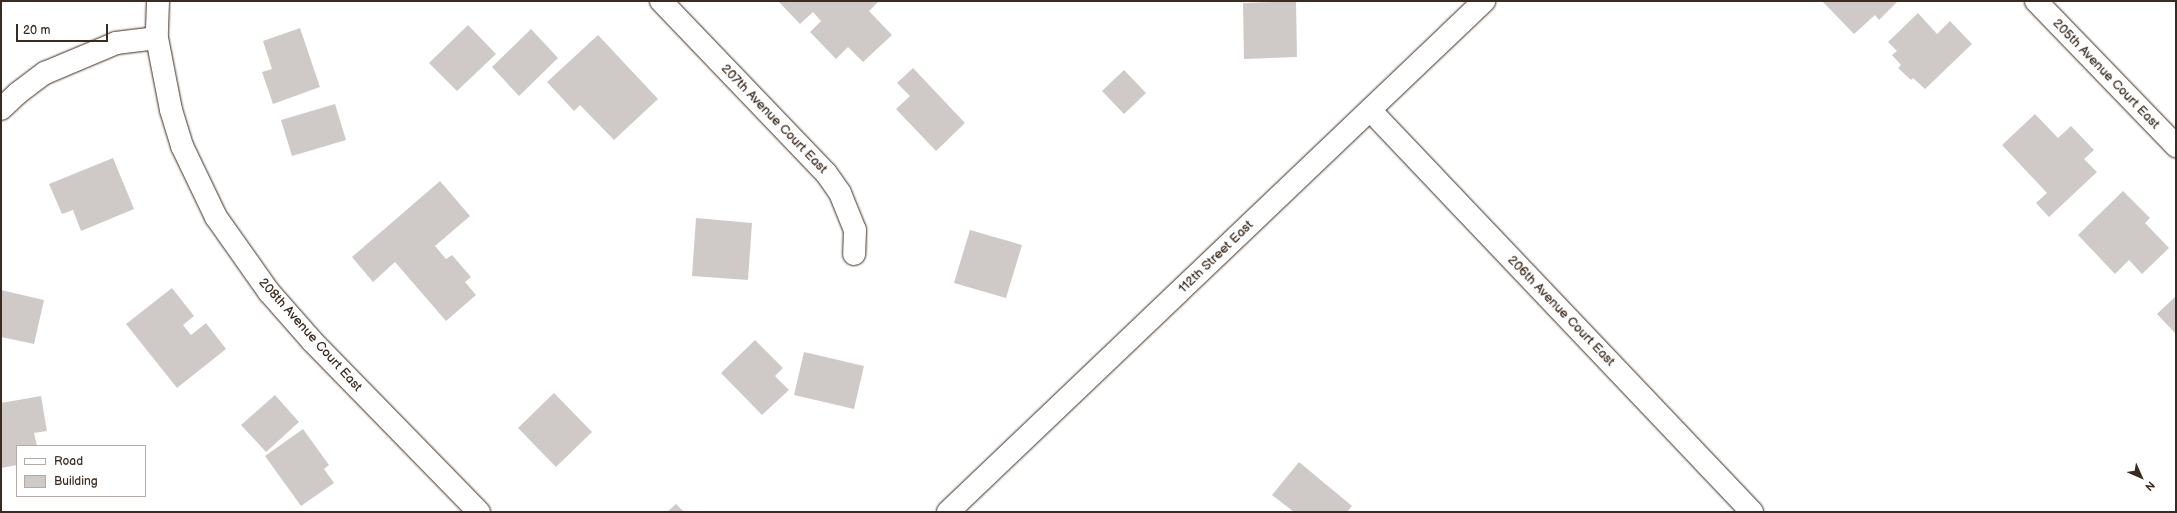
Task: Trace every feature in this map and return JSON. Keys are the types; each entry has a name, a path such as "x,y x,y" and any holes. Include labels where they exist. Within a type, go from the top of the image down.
{"street":[{"name":"208th Avenue Court East","path":"158,1 157,38 169,103 182,146 216,216 243,258 269,292 312,341 479,512"},
{"name":"207th Avenue Court East","path":"661,1 826,173 840,193 855,230 854,254"},
{"name":"112th Street East","path":"948,512 1484,1"},
{"name":"205th Avenue Court East","path":"2036,1 2176,146"},
{"path":"1,109 18,93 45,73 116,44 157,38"},
{"name":"206th Avenue Court East","path":"1370,110 1752,512"}],"building":[{"path":"778,1 879,1 869,11 892,35 863,62 848,47 836,59 810,32 821,21 813,12 800,24"},
{"path":"1296,1 1297,57 1244,59 1243,3"},
{"path":"1822,1 1898,1 1879,20 1875,15 1854,34"},
{"path":"1918,13 1937,34 1950,21 1972,44 1925,89 1913,78 1911,80 1898,68 1901,65 1892,55 1897,51 1888,42"},
{"path":"468,25 496,54 457,91 429,63"},
{"path":"300,28 320,87 273,104 262,72 272,69 263,41"},
{"path":"531,29 558,58 519,96 492,67"},
{"path":"598,35 658,99 614,140 580,105 574,111 547,82"},
{"path":"913,68 965,123 936,151 896,109 910,96 897,83"},
{"path":"1124,70 1146,93 1124,114 1102,91"},
{"path":"335,104 346,140 292,156 281,120"},
{"path":"2035,114 2058,138 2071,126 2094,150 2084,159 2097,172 2049,217 2036,203 2047,193 2002,145"},
{"path":"113,158 134,209 81,231 73,210 62,214 49,184"},
{"path":"440,181 470,216 435,246 446,259 452,255 471,277 465,282 476,295 446,321 395,262 373,282 352,257"},
{"path":"2123,191 2150,218 2145,223 2169,248 2142,274 2129,260 2115,274 2078,235"},
{"path":"696,218 752,223 748,280 692,276"},
{"path":"970,230 1022,245 1006,298 954,283"},
{"path":"172,288 194,316 183,325 191,335 206,323 226,349 177,388 126,324"},
{"path":"1,290 44,300 34,344 1,337"},
{"path":"2176,296 2176,334 2157,314"},
{"path":"755,340 783,368 775,376 789,390 762,415 721,373"},
{"path":"804,352 864,366 854,409 794,395"},
{"path":"554,393 592,432 556,467 518,428"},
{"path":"275,395 299,422 266,452 241,425"},
{"path":"41,396 47,431 34,433 37,445 16,445 16,465 1,468 1,403"},
{"path":"303,429 329,465 324,469 334,483 301,506 265,456"},
{"path":"1299,462 1352,506 1347,512 1294,512 1272,495"},
{"path":"676,504 684,512 667,512"}]}
